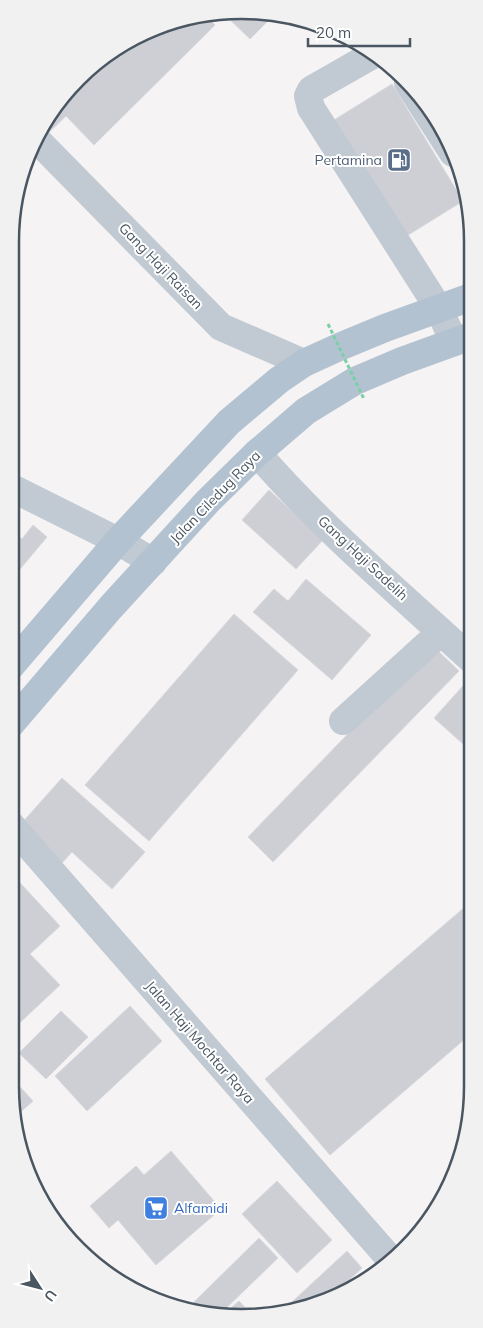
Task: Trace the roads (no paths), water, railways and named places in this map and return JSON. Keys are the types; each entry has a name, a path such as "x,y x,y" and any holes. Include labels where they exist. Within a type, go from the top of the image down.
{"main road":[{"path":"19,656 118,541 229,422 279,380 304,363 385,328 464,300"},
{"name":"Jalan Ciledug Raya","path":"19,714 111,607 208,501 257,453 306,411 355,382 402,361 463,339"}],"street":[{"path":"367,58 311,90 308,96 311,108 438,309 463,339"},
{"name":"Gang Haji Raisan","path":"41,144 221,327 304,363"},
{"name":"Gang Haji Sadelih","path":"257,453 284,483 341,539 464,653"},
{"path":"19,491 118,541 153,562"},
{"path":"343,721 441,632"},
{"name":"Jalan Haji Mochtar Raya","path":"19,834 387,1255"}],"place":[{"name":"Pertamina","path":"399,160"},
{"name":"Alfamidi","path":"156,1208"}]}
